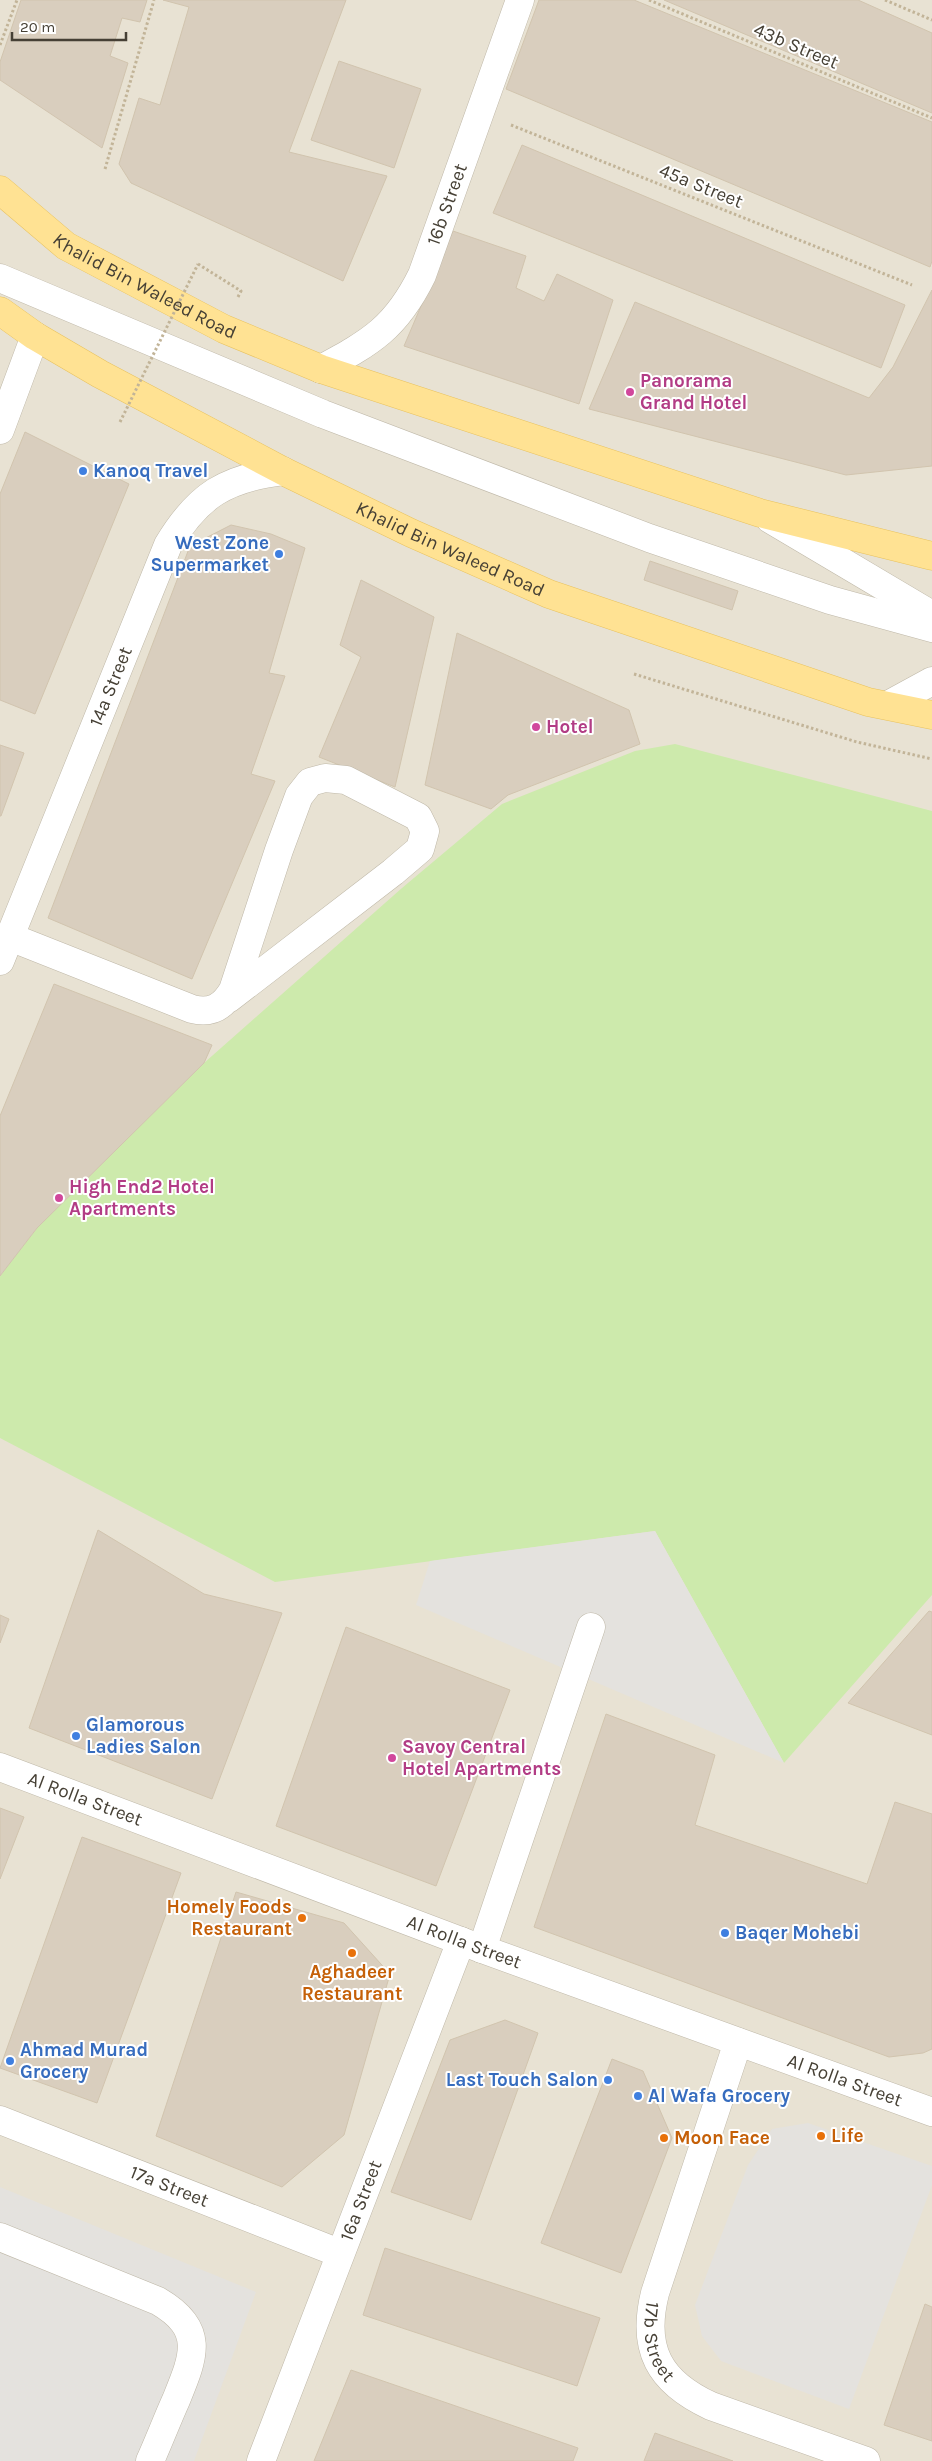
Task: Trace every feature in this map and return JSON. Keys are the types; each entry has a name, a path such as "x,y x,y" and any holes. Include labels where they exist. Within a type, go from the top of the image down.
{"main road":[{"name":"Khalid Bin Waleed Road","path":"0,190 66,246 224,329 322,369 760,513 932,556"},
{"path":"0,206 66,246"},
{"name":"Khalid Bin Waleed Road","path":"0,311 36,336 100,374 283,471 411,533 549,594 868,702 932,715"}],"street":[{"name":"16b Street","path":"322,369 376,337 395,320 410,299 422,275 480,113 513,5"},
{"path":"0,278 323,414 649,538 830,600 932,628"},
{"path":"0,430 36,336"},
{"name":"14a Street","path":"5,949 168,544 183,520 203,500 227,484 254,475 283,471"},
{"path":"760,513 932,615"},
{"path":"888,705 932,681"},
{"path":"5,949 202,1011 212,1010 221,1006 420,849 425,831 418,817 346,780 325,778 310,782 299,796 228,999"},
{"name":"16a Street","path":"261,2461 340,2253 471,1945 591,1627"},
{"name":"Al Rolla Street","path":"0,1767 471,1945 932,2112"},
{"name":"17b Street","path":"738,2042 654,2293 649,2315 651,2339 658,2362 671,2381 690,2396 711,2406 866,2461"},
{"name":"17a Street","path":"0,2120 340,2253"},
{"path":"0,2237 158,2301 175,2311 188,2328 193,2348 189,2368 150,2461"}],"path":[{"path":"0,45 17,0"},
{"path":"104,169 154,0"},
{"name":"43b Street","path":"650,0 932,118"},
{"path":"885,0 932,20"},
{"name":"45a Street","path":"480,113 912,285"},
{"path":"120,422 198,264 241,290"},
{"path":"634,674 857,742 932,759"}],"shaded area":[{"path":"0,0 932,0 932,2461 0,2461"},
{"path":"655,1531 784,1763 416,1605 430,1561"},
{"path":"808,2123 932,2166 932,2185 849,2409 721,2361 702,2336 695,2305 748,2165 772,2129"},
{"path":"0,2187 256,2292 194,2461 0,2461"}],"green space":[{"path":"675,744 932,811 932,1595 784,1763 655,1531 275,1582 0,1438 0,1276 37,1228 204,1063 402,888 502,804 635,751"}],"building":[{"path":"21,0 147,0 140,22 122,18 110,56 128,63 102,148 0,80 0,62"},
{"path":"163,0 346,0 289,152 387,176 343,281 131,183 119,164 139,98 160,105 189,7"},
{"path":"539,0 634,0 932,122 932,261 930,267 506,89"},
{"path":"664,0 858,0 932,33 932,113"},
{"path":"339,61 421,89 394,168 311,140"},
{"path":"522,145 905,305 881,368 493,213"},
{"path":"453,231 526,256 516,288 544,301 557,274 613,300 579,404 404,346"},
{"path":"932,290 932,466 846,475 589,409 635,302 869,398 893,367"},
{"path":"25,432 129,484 35,714 0,700 0,494"},
{"path":"231,525 271,534 305,548 269,673 285,676 251,774 275,781 192,979 48,918 190,546"},
{"path":"650,561 738,591 732,610 644,580"},
{"path":"361,580 434,617 395,787 319,757 361,657 340,645"},
{"name":"Hotel","path":"457,633 629,710 640,744 508,795 491,809 425,785"},
{"path":"0,745 24,753 1,816 0,816"},
{"path":"54,984 212,1045 204,1063 37,1228 0,1276 0,1116"},
{"path":"98,1530 204,1594 282,1613 212,1799 29,1728"},
{"path":"929,1611 932,1612 932,1735 848,1703"},
{"path":"0,1615 9,1619 0,1643"},
{"name":"Savoy Central Hotel Apartments","path":"346,1627 510,1690 436,1886 276,1826"},
{"path":"606,1714 715,1755 695,1825 867,1884 895,1802 932,1814 932,2049 923,2053 889,2057 534,1927"},
{"path":"0,1808 24,1817 0,1879"},
{"path":"82,1837 181,1873 97,2103 0,2068"},
{"path":"236,1892 344,1923 390,1974 344,2135 282,2187 156,2136"},
{"path":"505,2020 538,2033 471,2220 391,2192 450,2040"},
{"path":"612,2059 643,2071 672,2138 621,2273 541,2243"},
{"path":"385,2248 600,2318 577,2386 363,2315"},
{"path":"925,2304 932,2307 932,2441 884,2425"},
{"path":"351,2370 578,2448 573,2461 314,2461"},
{"path":"655,2433 733,2461 644,2461"}],"place":[{"name":"Panorama Grand Hotel","path":"630,392"},
{"name":"Kanoq Travel","path":"83,471"},
{"name":"West Zone Supermarket","path":"279,554"},
{"name":"Hotel","path":"536,727"},
{"name":"High End2 Hotel Apartments","path":"59,1198"},
{"name":"Glamorous Ladies Salon","path":"76,1736"},
{"name":"Savoy Central Hotel Apartments","path":"392,1758"},
{"name":"Homely Foods Restaurant","path":"302,1918"},
{"name":"Baqer Mohebi","path":"725,1933"},
{"name":"Aghadeer Restaurant","path":"352,1953"},
{"name":"Ahmad Murad Grocery","path":"10,2061"},
{"name":"Last Touch Salon","path":"608,2080"},
{"name":"Al Wafa Grocery","path":"638,2096"},
{"name":"Life","path":"821,2136"},
{"name":"Moon Face","path":"664,2138"}]}
